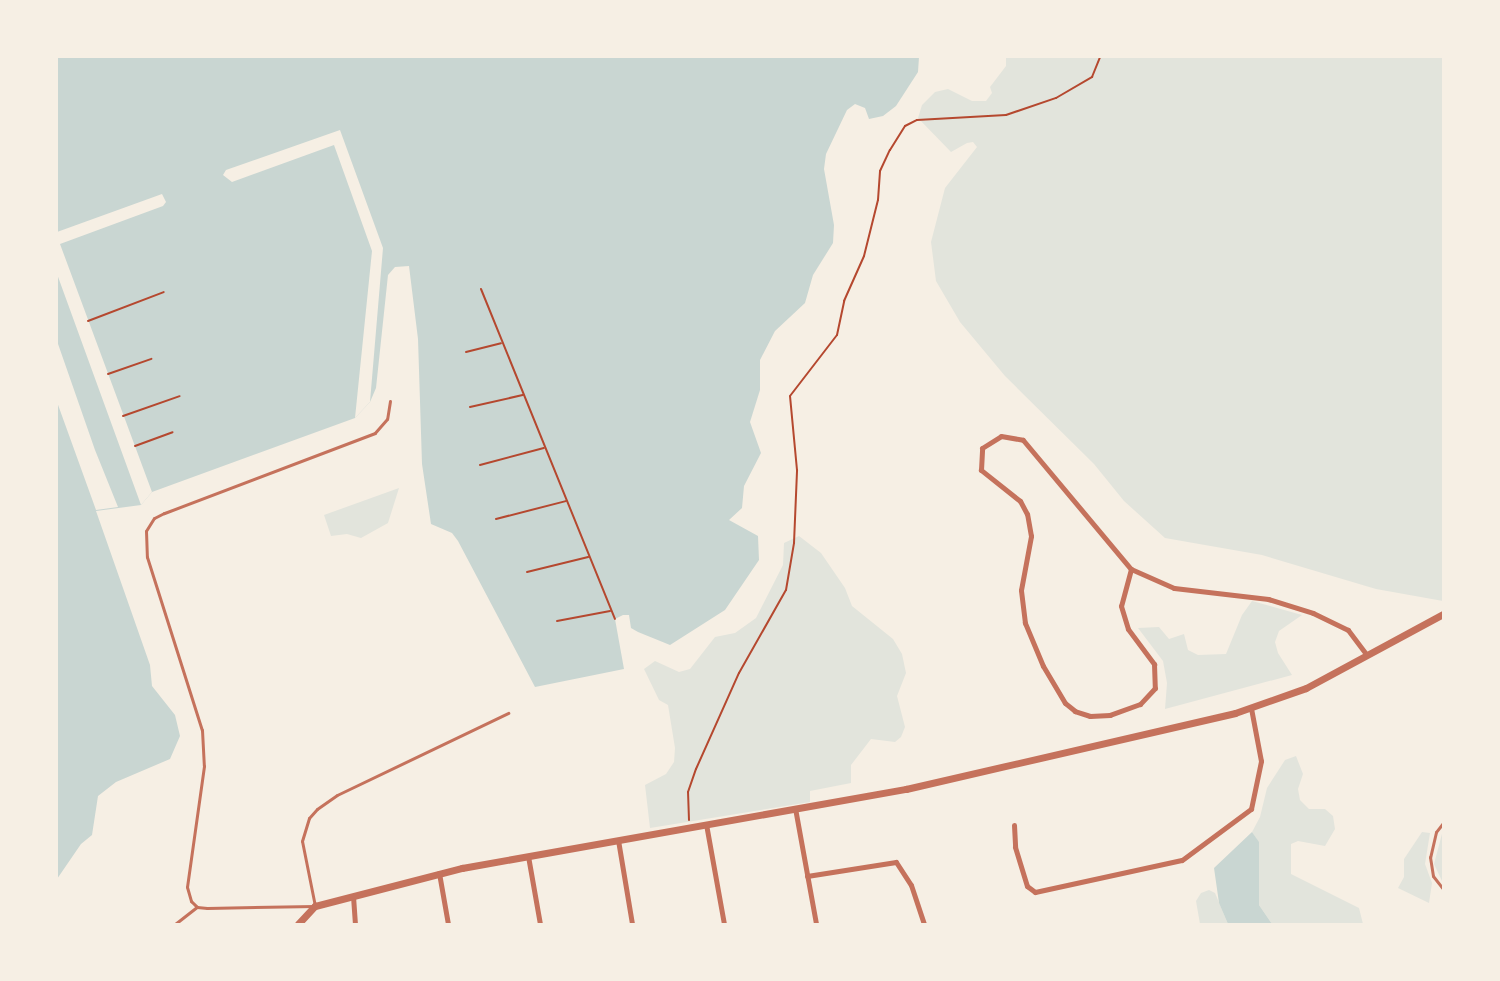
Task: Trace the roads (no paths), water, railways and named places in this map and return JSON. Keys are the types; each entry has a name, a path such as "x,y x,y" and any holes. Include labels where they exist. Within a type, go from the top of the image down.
{"street":[{"path":"1131,569 1121,606 1128,629 1154,664 1155,688 1140,704 1110,715 1090,716 1075,711 1065,703 1043,666 1025,623 1021,590 1031,524 1020,501 981,470 978,458 986,443 1001,436 1023,440 1131,569 1174,588 1252,596 1313,613 1348,630 1366,654"},
{"path":"298,924 315,906 439,873 906,789 1251,708 1306,688 1443,614"},
{"path":"1014,825 1015,847 1027,886 1039,893 1182,860 1251,809 1261,761 1251,708"},
{"path":"795,808 816,924"},
{"path":"705,824 724,924"},
{"path":"618,840 632,924"},
{"path":"528,856 540,924"},
{"path":"807,876 896,862 911,885 924,924"},
{"path":"439,873 448,924"},
{"path":"353,896 355,924"}],"lane":[{"path":"197,907 187,887 204,766 202,730 147,557 146,531 154,518 164,513 375,434 387,419 390,401"},
{"path":"175,924 197,907 315,906 302,841 309,818 316,809 337,795 508,713"},
{"path":"1443,823 1436,832 1430,857 1433,876 1443,889"}]}
